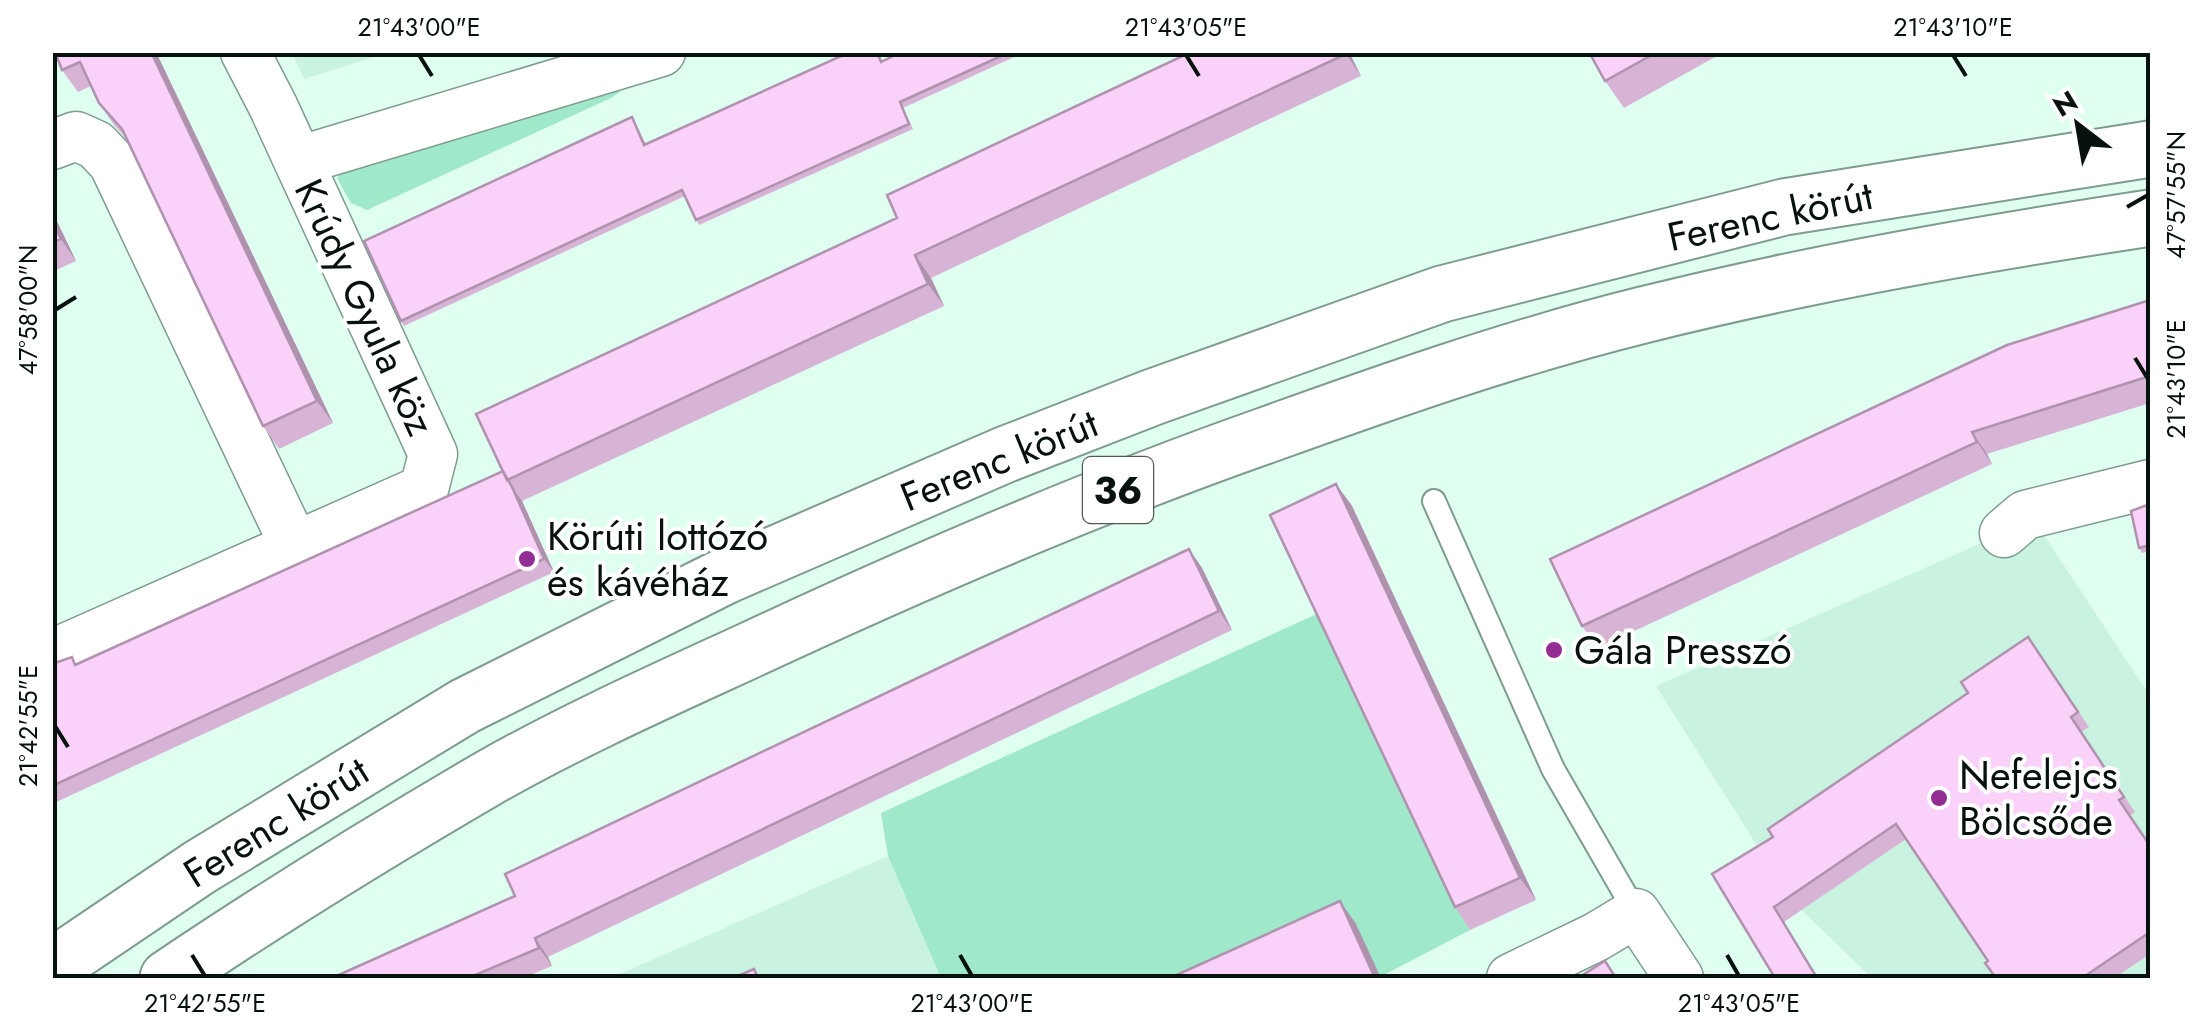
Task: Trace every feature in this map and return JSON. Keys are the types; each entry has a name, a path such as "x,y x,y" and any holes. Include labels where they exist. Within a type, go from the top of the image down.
{"main road":[{"name":"Ferenc körút","path":"52,967 200,868 464,706 725,576 1037,442 1442,294 1784,207 2150,149"},
{"name":"Ferenc körút","path":"168,978 508,768 834,610 1016,530 1188,463 1467,364 1640,316 1802,277 2150,218"}],"street":[{"name":"Krúdy Gyula köz","path":"52,654 424,489 433,454 244,52"},
{"name":"Krúdy Gyula köz","path":"298,160 661,52"},
{"path":"52,145 76,136 96,144 112,163 295,547"},
{"path":"2004,532 2024,515 2150,484"},
{"path":"1511,978 1636,913 1679,978"}],"lane":[{"path":"1434,501 1553,769 1636,913"}],"shaded area":[{"path":"292,53 387,53 304,79"},
{"name":"Nefelejcs Bölcsőde","path":"2034,520 2150,696 2150,978 1872,978 1792,901 1656,686"},
{"path":"888,856 941,978 611,978"}],"green space":[{"path":"617,85 620,92 611,98 367,210 351,203 337,178 348,164"},
{"path":"1321,612 1470,930 1380,977 1355,924 1235,978 941,978 888,856 881,813"}],"building":[{"path":"55,52 151,52 317,401 263,426 122,129 99,103 80,62 62,70"},
{"path":"850,52 877,52 881,62 901,52 1010,52 900,102 909,124 696,220 682,190 401,321 364,241 632,117 644,145"},
{"path":"1191,52 1346,54 915,255 928,284 507,480 476,414 897,218 887,195"},
{"path":"1589,52 1657,52 1605,81"},
{"path":"52,222 61,239 52,242"},
{"path":"2150,300 2150,376 1972,432 1977,442 1582,626 1550,559 2007,345"},
{"path":"503,471 544,559 52,786 52,664 72,657 75,665"},
{"path":"1336,484 1520,878 1455,907 1270,515"},
{"path":"2150,504 2150,545 2139,548 2131,511"},
{"path":"1189,549 1219,611 535,938 539,948 468,978 332,978 515,896 505,874"},
{"path":"2028,637 2078,712 2071,717 2124,797 2119,800 2150,846 2150,932 2082,978 1996,978 1896,824 1774,907 1817,978 1775,978 1712,874 1773,837 1768,829 1968,693 1961,682"},
{"path":"1340,901 1374,976 1170,978"},
{"path":"1605,961 1616,978 1578,978"},
{"path":"754,969 758,978 733,978"}],"place":[{"name":"Körúti lottózó és kávéház","path":"527,559"},
{"name":"Gála Presszó","path":"1554,650"},
{"name":"Nefelejcs Bölcsőde","path":"1939,798"}]}
